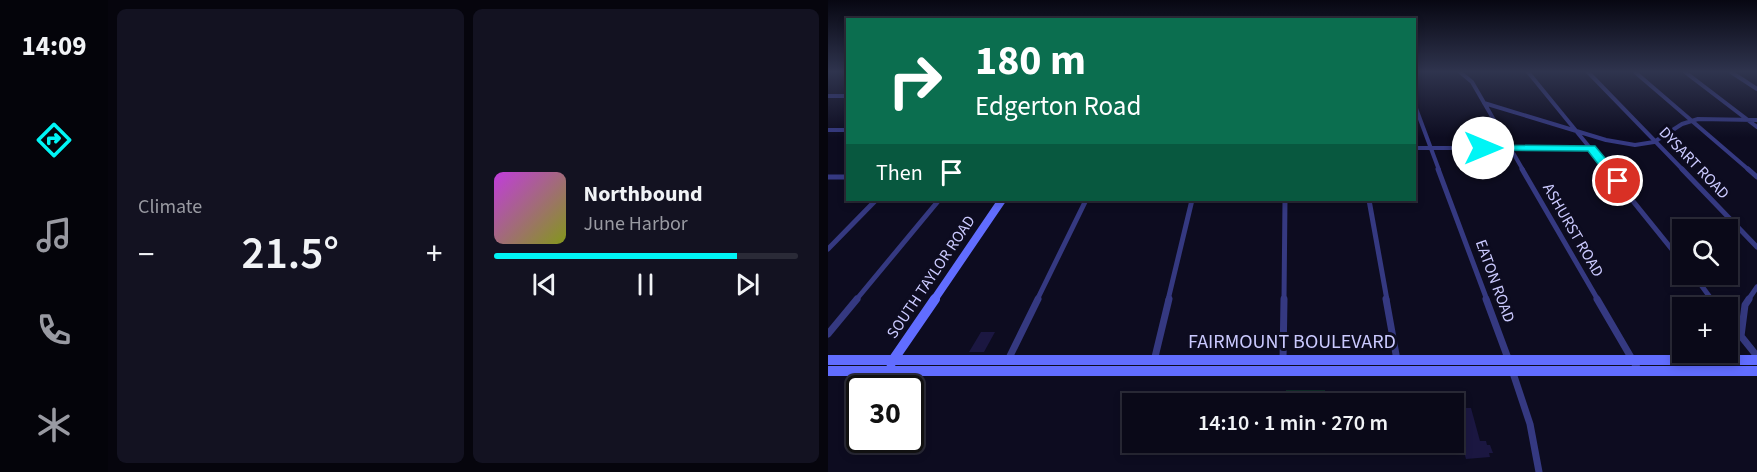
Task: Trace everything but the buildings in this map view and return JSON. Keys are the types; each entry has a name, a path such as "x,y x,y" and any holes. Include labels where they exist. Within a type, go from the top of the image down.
{"main road":[{"name":"SOUTH TAYLOR ROAD","path":"885,372 1001,201"},
{"name":"FAIRMOUNT BOULEVARD","path":"828,372 1003,372 1153,366 1511,365 1757,358"},
{"name":"FAIRMOUNT BOULEVARD","path":"828,360 1008,360 1153,366"},
{"path":"927,372 933,361"},
{"name":"FAIRMOUNT BOULEVARD","path":"1511,365 1639,371 1757,371"}],"street":[{"name":"ASHURST ROAD","path":"1479,94 1639,371"},
{"path":"1547,94 1672,248"},
{"name":"DYSART ROAD","path":"1609,94 1757,247"},
{"path":"1661,94 1757,177"},
{"path":"1714,94 1757,127"},
{"path":"828,96 846,96"},
{"path":"1484,103 1621,144 1640,145 1654,142 1677,126 1692,121 1711,118 1757,120"},
{"name":"EATON ROAD","path":"1416,108 1511,365 1530,424 1539,472"},
{"path":"828,130 846,130"},
{"path":"1416,148 1592,148"},
{"path":"828,177 846,177"},
{"path":"828,249 875,201"},
{"path":"828,334 938,201"},
{"path":"1003,372 1086,201"},
{"path":"1153,366 1192,201"},
{"path":"1283,366 1285,201"},
{"path":"1369,201 1398,366"},
{"path":"1701,285 1711,297"},
{"path":"1741,336 1745,305 1757,287"},
{"path":"1738,332 1757,358"}],"green space":[{"path":"1286,390 1325,390 1325,393 1285,393"}],"route":[{"path":"1483,148 1592,148 1618,181"}]}
